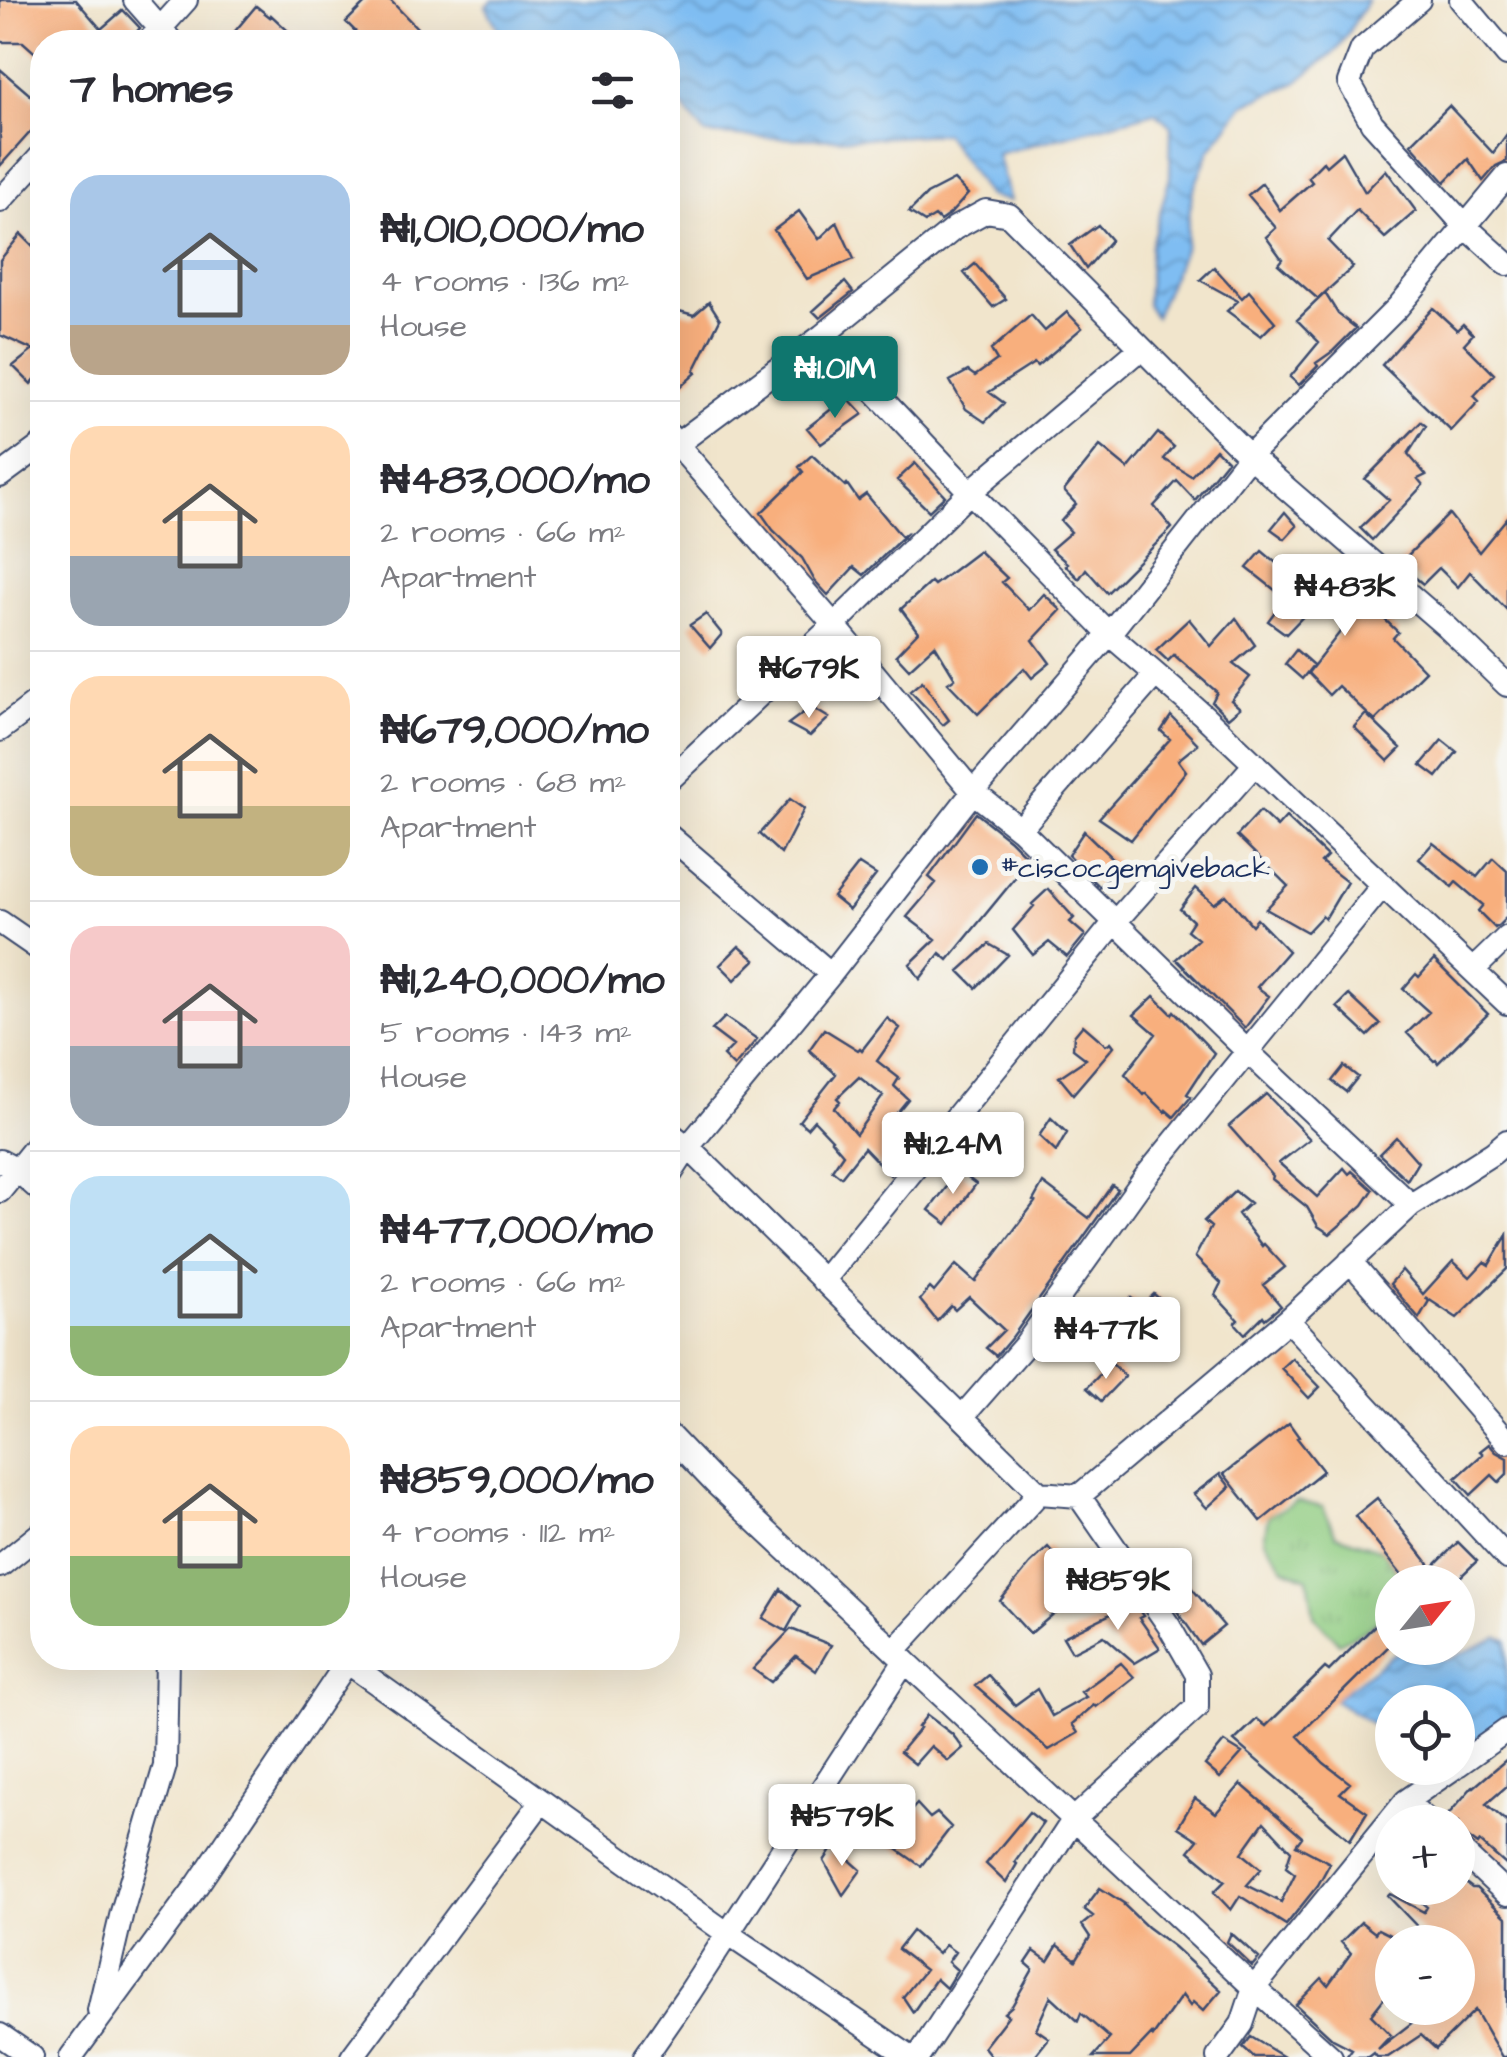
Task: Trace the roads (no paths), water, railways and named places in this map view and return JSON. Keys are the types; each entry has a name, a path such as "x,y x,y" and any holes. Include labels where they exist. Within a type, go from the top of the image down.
{"street":[{"path":"134,0 155,30"},
{"path":"165,30 186,0"},
{"path":"1418,0 1362,50 1349,82 1372,123 1466,226 1507,264"},
{"path":"1461,0 1507,55"},
{"path":"0,200 30,168"},
{"path":"680,1160 974,792 1109,634 1249,456 1398,308 1507,176"},
{"path":"680,435 822,336 955,228 986,211 1009,214 1249,456 1448,628 1507,685"},
{"path":"822,336 1109,634 1255,764 1507,1003"},
{"path":"680,769 970,492 1141,348"},
{"path":"680,453 834,625 974,792 1020,830 1411,1204"},
{"path":"0,476 30,454"},
{"path":"1020,830 1155,675"},
{"path":"0,730 30,707"},
{"path":"823,1281 1115,922 1255,764"},
{"path":"680,846 830,974"},
{"path":"962,1417 1026,1345 1146,1176 1383,885"},
{"path":"0,922 30,943"},
{"path":"1474,970 1507,937"},
{"path":"680,1142 1039,1493 1080,1496 1288,1320 1411,1204 1502,1154"},
{"path":"0,1191 9,1165 30,1148"},
{"path":"9,1165 30,1182"},
{"path":"1350,1261 1507,1442"},
{"path":"1288,1320 1507,1558"},
{"path":"680,1447 1074,1820 1332,2057"},
{"path":"646,2057 728,1934 900,1656 1039,1493"},
{"path":"363,1670 728,1934 914,2057 1074,1820 1196,1707 1197,1675 1080,1496"},
{"path":"0,1566 30,1542"},
{"path":"96,2023 122,1912 165,1766 167,1670"},
{"path":"71,2057 198,1884 342,1670"},
{"path":"1475,1753 1507,1730"},
{"path":"1218,2057 1242,2024 1254,1988 1406,1801 1429,1785"},
{"path":"352,2057 542,1801"},
{"path":"1406,1801 1411,1805"},
{"path":"1475,1864 1507,1894"},
{"path":"0,2035 32,2057"}],"water":[{"path":"493,0 1368,0 1338,49 1296,83 1244,104 1209,151 1192,193 1185,247 1155,317 1147,304 1151,245 1170,177 1171,126 1155,112 997,154 1010,201 988,196 944,133 824,139 705,134 680,103 680,30 499,30 486,6"},
{"path":"1498,1637 1507,1640 1507,1721 1493,1733 1475,1740 1475,1685 1375,1685 1375,1725 1334,1700 1379,1665 1475,1665 1475,1647"}],"place":[{"name":"#ciscocgemgiveback","path":"980,867"}]}
